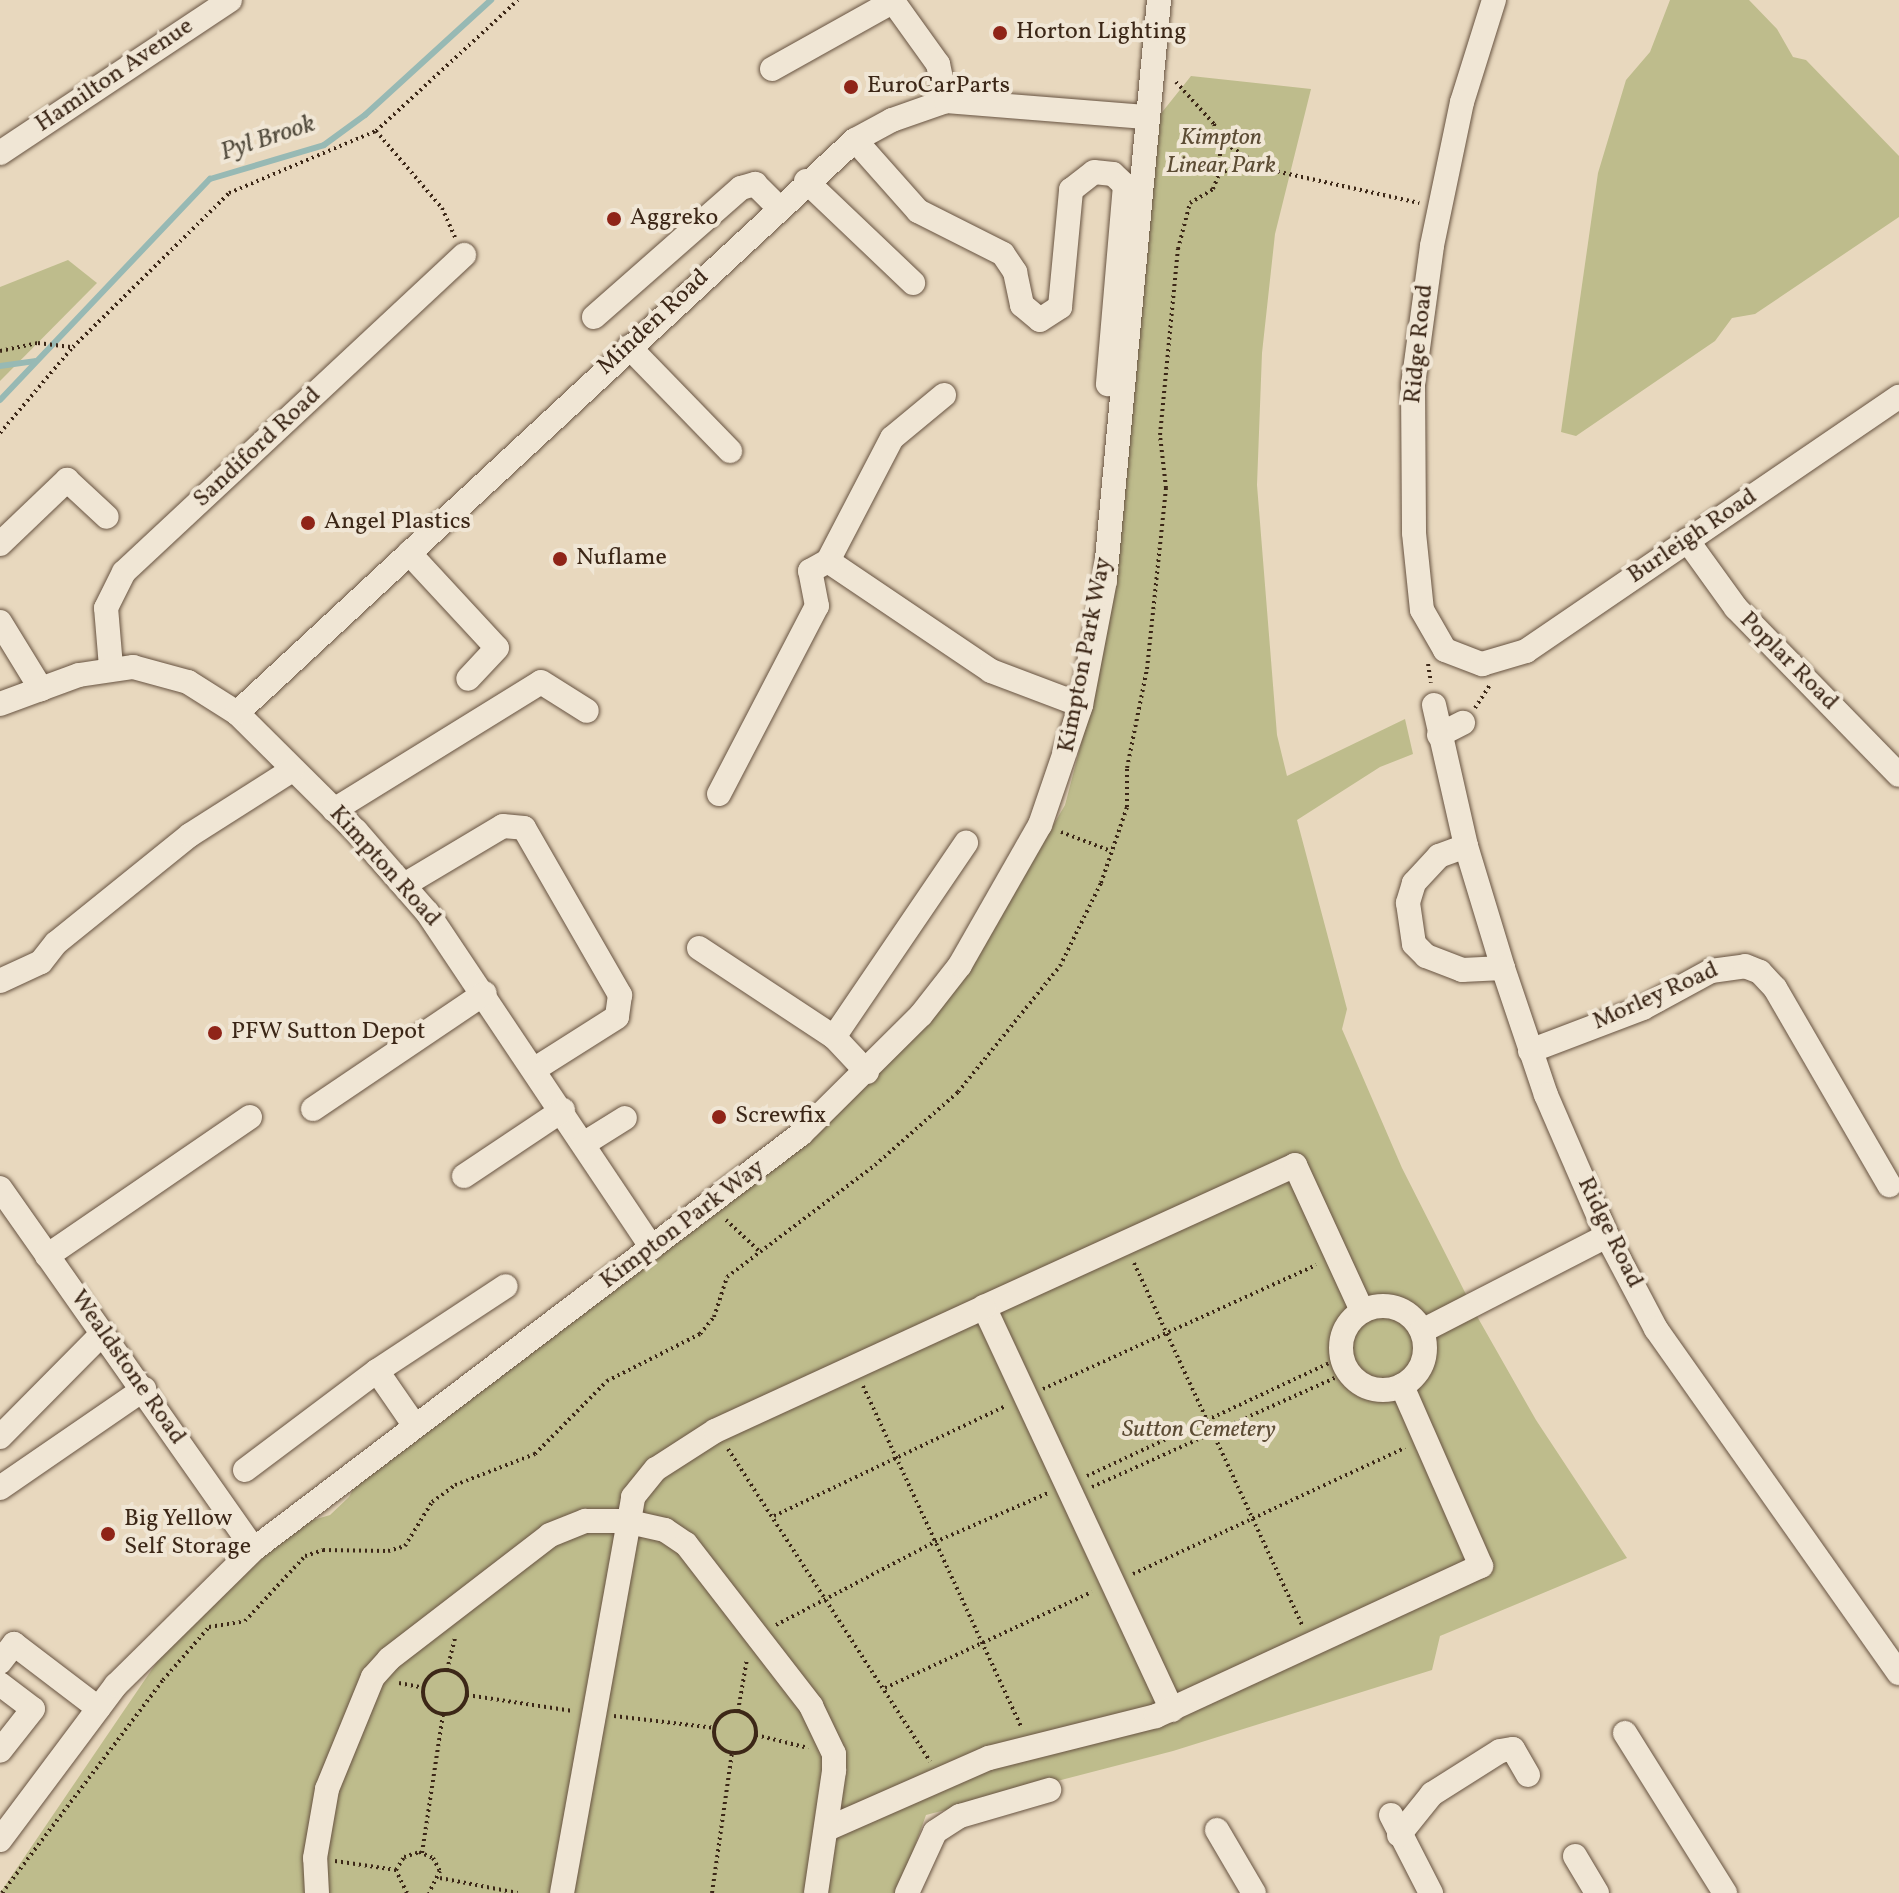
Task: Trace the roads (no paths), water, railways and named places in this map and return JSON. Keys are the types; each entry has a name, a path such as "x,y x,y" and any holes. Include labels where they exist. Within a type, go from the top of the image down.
{"street":[{"name":"Hamilton Avenue","path":"0,153 230,0"},
{"name":"Kimpton Park Way","path":"0,1840 98,1708 191,1607 254,1549 821,1118 867,1072 960,965 1040,825 1081,705 1105,580 1146,145 1145,117 1159,0"},
{"name":"Ridge Road","path":"1493,668 1429,643 1422,610 1414,533 1411,441 1420,315 1440,208 1462,102 1494,0"},
{"path":"772,69 892,1 938,64 946,101"},
{"name":"Minden Road","path":"237,713 806,181 855,140 892,120 946,101 1145,117"},
{"path":"855,140 918,211 1003,254 1015,272 1022,305 1040,320 1060,307 1071,190 1094,172 1113,174 1125,185 1107,382 1120,421"},
{"path":"806,181 913,283"},
{"path":"594,317 741,188 755,184 778,207"},
{"name":"Sandiford Road","path":"111,667 106,608 124,572 464,255"},
{"path":"629,347 730,451"},
{"path":"719,794 817,606 810,571 828,561 892,438 944,395"},
{"name":"Burleigh Road","path":"1493,668 1550,636 1899,397"},
{"path":"0,544 67,480 107,517"},
{"name":"Poplar Road","path":"1687,540 1736,608 1899,775"},
{"path":"409,553 497,648 468,679"},
{"path":"828,561 991,671 1081,705"},
{"path":"0,622 41,689"},
{"name":"Kimpton Road","path":"0,704 111,667 163,672 237,713 404,885 485,993 652,1248"},
{"path":"334,810 541,682 587,711"},
{"name":"Ridge Road","path":"1434,705 1466,846 1530,1051 1607,1236 1656,1329 1899,1673"},
{"path":"1439,735 1463,723"},
{"path":"0,981 41,962 56,943 190,835 292,770"},
{"path":"404,885 503,826 524,828 620,995 617,1017 535,1069"},
{"path":"834,1037 966,843"},
{"path":"1466,846 1439,856 1414,883 1408,903 1414,944 1426,956 1462,970 1503,968"},
{"path":"699,948 834,1037 867,1072"},
{"name":"Morley Road","path":"1530,1051 1657,1002 1711,971 1745,966 1760,972 1775,988 1851,1113 1857,1137 1889,1185"},
{"path":"313,1109 485,993"},
{"path":"464,1176 563,1110"},
{"path":"47,1256 250,1117"},
{"path":"585,1143 625,1118"},
{"path":"562,1893 625,1521 633,1497 656,1469 715,1431 1295,1165 1362,1311"},
{"name":"Wealdstone Road","path":"3,1198 144,1389 254,1549"},
{"path":"1422,1331 1607,1236"},
{"path":"245,1470 377,1371 506,1286"},
{"path":"1388,1306 1402,1310 1422,1331 1422,1365 1402,1386 1368,1388 1348,1372 1342,1357 1344,1333 1362,1311 1388,1306"},
{"path":"984,1307 1172,1710"},
{"path":"0,1437 103,1333"},
{"path":"377,1371 415,1426"},
{"path":"827,1829 940,1778 1031,1746 1172,1710 1481,1566 1402,1386"},
{"path":"0,1488 144,1389"},
{"path":"317,1893 315,1858 327,1789 354,1713 389,1659 550,1535 585,1521 625,1521 665,1530 686,1544 811,1706 834,1754 827,1829 816,1893"},
{"path":"7,1653 98,1708"},
{"path":"0,1684 33,1709 0,1751"},
{"path":"1625,1733 1725,1893"},
{"path":"1431,1893 1395,1825 1432,1794 1500,1751 1513,1749 1528,1775"},
{"path":"907,1893 935,1832 960,1816 1049,1790"},
{"path":"1217,1830 1254,1893"},
{"path":"1575,1856 1591,1891"}],"waterway":[{"name":"Pyl Brook","path":"0,400 210,179 324,145 365,115 491,0"},
{"name":"Pyl Brook","path":"0,366 35,361"}],"place":[{"name":"Horton Lighting","path":"1000,33"},
{"name":"EuroCarParts","path":"851,87"},
{"name":"Aggreko","path":"614,219"},
{"name":"Angel Plastics","path":"308,523"},
{"name":"Nuflame","path":"560,559"},
{"name":"PFW Sutton Depot","path":"215,1033"},
{"name":"Screwfix","path":"719,1117"},
{"name":"Big Yellow Self Storage","path":"108,1534"}],"park label":[{"name":"Kimpton Linear Park","path":"1221,153"},
{"name":"Sutton Cemetery","path":"1199,1431"}]}
